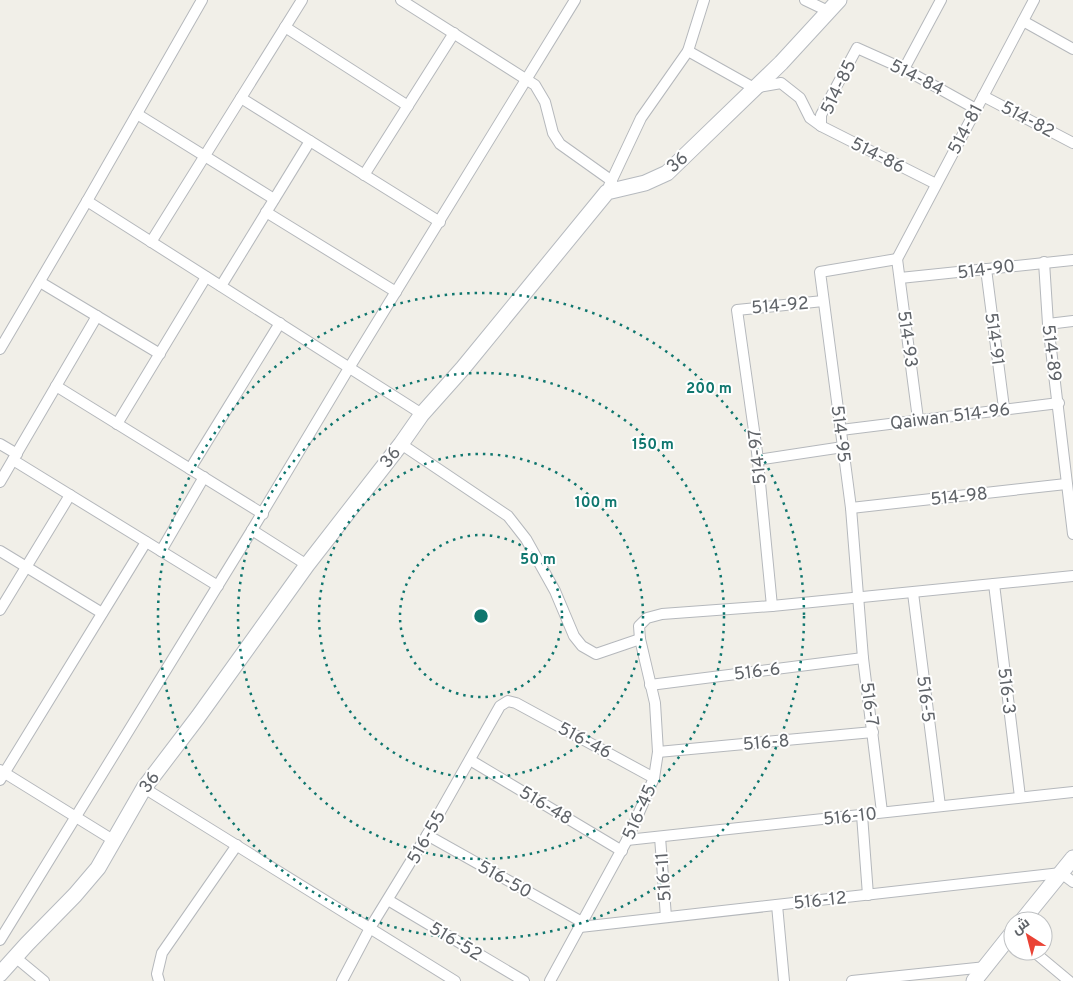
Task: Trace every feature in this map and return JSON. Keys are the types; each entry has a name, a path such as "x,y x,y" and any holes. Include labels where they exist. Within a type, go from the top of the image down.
{"street":[{"path":"0,349 202,0"},
{"path":"151,242 302,0"},
{"path":"401,0 535,85 546,102 553,133 560,144 609,187 641,118 688,51 704,0"},
{"path":"0,940 575,0"},
{"path":"805,0 833,6"},
{"path":"904,69 941,0"},
{"name":"514-81","path":"897,259 1034,0"},
{"name":"36","path":"0,974 98,868 144,788 198,718 307,565 422,414 463,368 609,187 645,183 667,173 781,63 833,6"},
{"path":"1022,21 1073,49"},
{"path":"285,27 408,106"},
{"path":"364,175 454,33"},
{"name":"514-84","path":"857,48 904,69 976,109"},
{"name":"514-85","path":"821,126 821,115 857,48"},
{"path":"688,51 754,88 781,84 800,98 810,118 821,126"},
{"name":"514-82","path":"983,96 1073,143"},
{"path":"241,98 440,222"},
{"path":"137,114 274,199"},
{"name":"514-86","path":"821,126 936,184"},
{"path":"221,286 310,141"},
{"path":"87,201 422,414"},
{"path":"266,212 396,292"},
{"name":"514-95","path":"858,596 851,508 820,272 897,259"},
{"name":"514-93","path":"897,259 918,419"},
{"name":"514-90","path":"900,278 1073,260"},
{"name":"514-89","path":"1044,262 1048,324 1059,403 1066,484 1073,534"},
{"name":"514-91","path":"986,269 1004,408"},
{"path":"117,424 206,277"},
{"path":"40,282 160,354"},
{"name":"514-92","path":"738,310 823,301"},
{"name":"514-97","path":"738,310 757,452 772,606"},
{"path":"0,482 97,316"},
{"path":"1048,324 1073,321"},
{"path":"190,469 280,324"},
{"path":"56,386 262,514"},
{"name":"Qaiwan 514-96","path":"841,430 1004,408 1059,403"},
{"path":"0,444 15,457 70,495 218,586"},
{"path":"401,444 508,516 526,538 555,591 574,636 582,646 596,654 640,639"},
{"path":"757,460 843,447"},
{"path":"161,551 204,477"},
{"name":"514-98","path":"851,508 1066,484"},
{"path":"0,610 70,495"},
{"path":"252,530 307,565"},
{"path":"113,840 1,774 146,542"},
{"path":"0,551 102,613"},
{"path":"772,606 1073,576"},
{"name":"516-3","path":"994,584 1020,797"},
{"name":"516-5","path":"913,593 940,806"},
{"name":"516-7","path":"858,596 863,658 874,732 882,812"},
{"name":"516-45","path":"550,981 622,851 654,778 658,752 655,703 640,639 639,626 647,618 662,614 772,606"},
{"name":"516-6","path":"650,684 863,658"},
{"name":"516-55","path":"342,981 370,928 428,835 500,706 508,701 516,703"},
{"name":"516-46","path":"516,703 654,778"},
{"name":"516-8","path":"658,752 874,732"},
{"name":"516-48","path":"470,760 622,851"},
{"path":"144,788 455,981"},
{"name":"516-10","path":"627,840 1073,792"},
{"path":"862,815 868,895"},
{"name":"516-50","path":"428,835 581,925"},
{"name":"516-11","path":"660,837 666,917"},
{"path":"159,981 157,974 162,953 237,845"},
{"path":"1032,911 1067,878 1073,858"},
{"name":"516-12","path":"581,925 868,895 1067,878"},
{"name":"516-52","path":"388,900 524,981"},
{"path":"777,905 784,981"},
{"path":"974,981 1003,945"},
{"path":"15,957 44,981"},
{"path":"1045,961 1069,981"},
{"path":"852,981 986,966"},
{"path":"436,981 440,971"}]}
